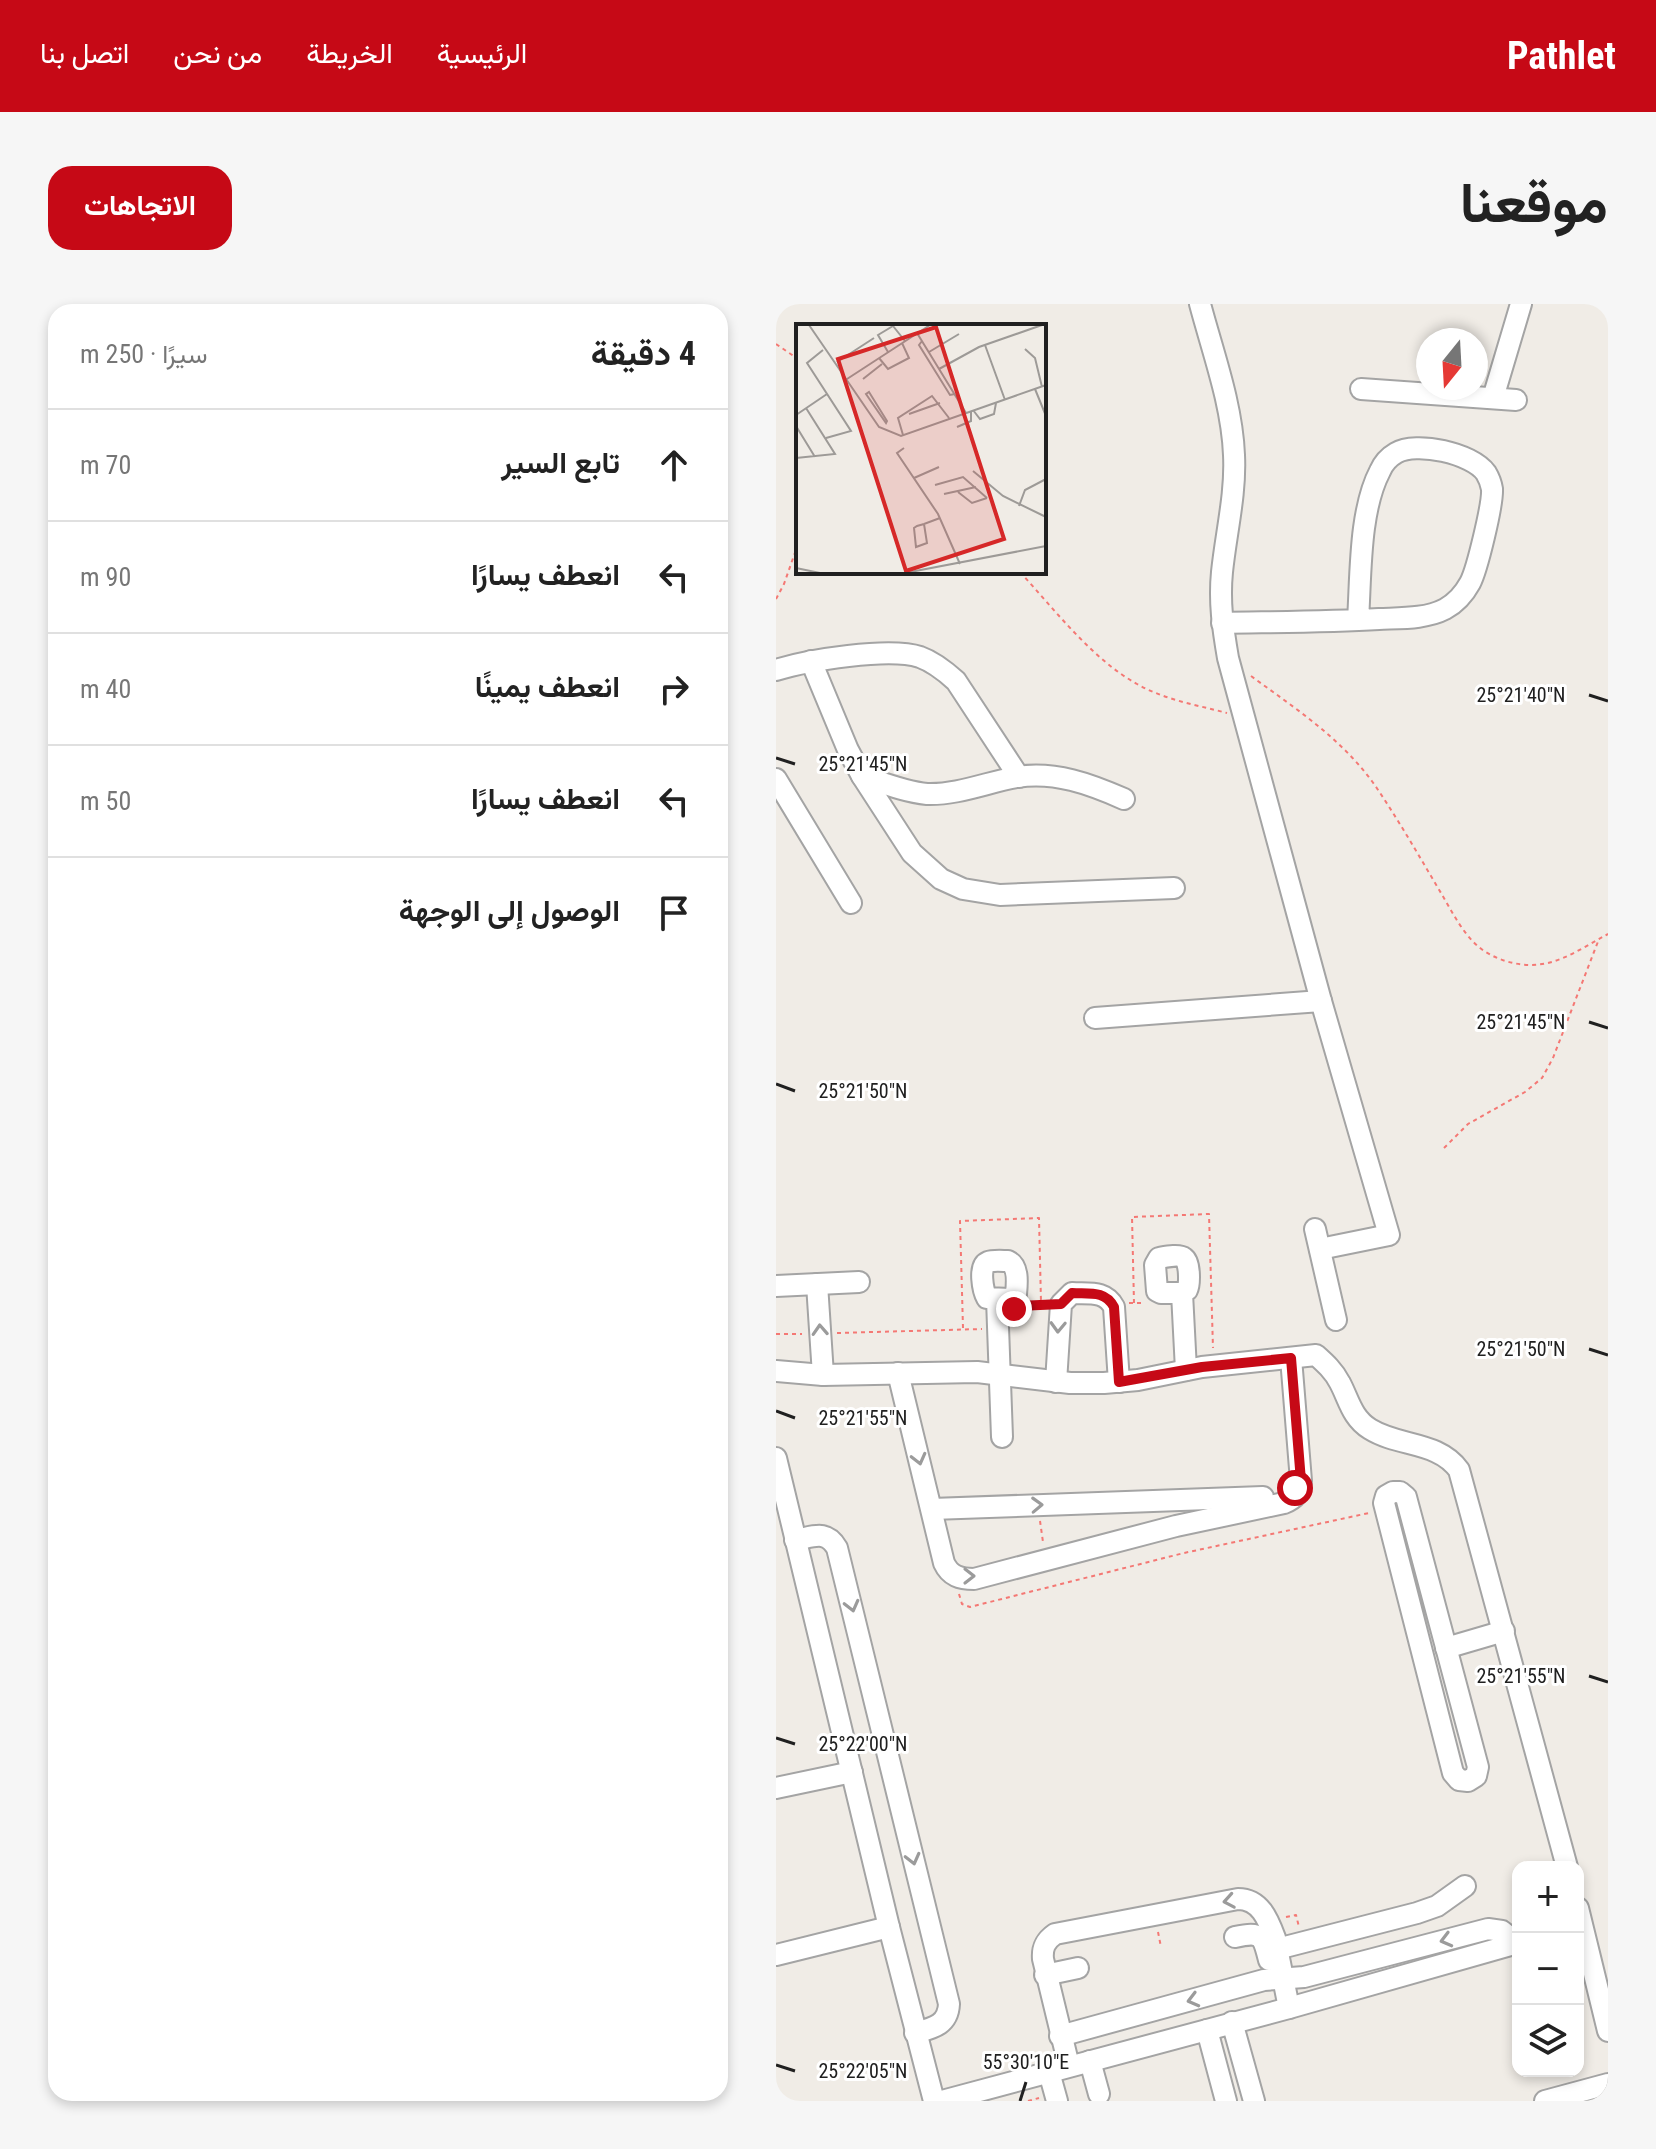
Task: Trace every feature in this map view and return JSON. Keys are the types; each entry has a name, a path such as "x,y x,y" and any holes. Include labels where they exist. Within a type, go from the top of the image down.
{"street":[{"path":"1200,304 1230,418 1234,454 1233,490 1222,570 1222,623 1228,658 1321,1001 1389,1235 1320,1249"},
{"path":"1493,398 1521,304"},
{"path":"1361,389 1516,400"},
{"path":"1222,623 1358,620 1429,615 1455,602 1465,592 1477,566 1492,495 1487,474 1477,463 1448,452 1423,449 1403,450 1385,463 1368,506 1358,620"},
{"path":"776,670 811,661 902,653 932,662 956,681 1019,777"},
{"path":"811,661 862,776 912,853 930,872 963,889 1000,895 1174,888"},
{"path":"862,776 928,794 952,792 1019,777 1061,777 1124,799"},
{"path":"776,779 851,903"},
{"path":"1095,1018 1321,1001"},
{"path":"1315,1229 1336,1320"},
{"path":"776,1286 859,1282"},
{"path":"817,1284 823,1375"},
{"path":"1056,1382 1061,1304 1072,1293 1099,1294 1112,1303 1119,1382"},
{"path":"1182,1293 1186,1370"},
{"path":"997,1299 1002,1437"},
{"path":"776,1371 823,1375 1000,1374 1087,1384 1119,1382 1214,1365 1316,1355 1341,1383 1351,1410 1370,1429 1427,1447 1454,1463 1463,1478 1565,1861"},
{"path":"898,1373 944,1563 955,1576 974,1579 1294,1498 1301,1483 1291,1358"},
{"path":"776,1458 934,2101"},
{"path":"932,1509 1267,1497 1289,1492 1301,1483"},
{"path":"1400,1492 1406,1497 1478,1767 1476,1776 1468,1781 1459,1780 1453,1773 1386,1509 1385,1500 1389,1493 1400,1492"},
{"path":"795,1540 825,1535 837,1548 949,2004 949,2014 943,2022 915,2033"},
{"path":"1421,1648 1447,1651 1504,1631"},
{"path":"1427,1670 1439,1669 1447,1651"},
{"path":"776,1788 852,1772"},
{"path":"1060,2036 1264,1980 1276,1963 1437,1906 1465,1886"},
{"path":"1057,2101 1060,2036 1045,1975 1043,1947 1055,1934 1238,1899 1248,1900 1261,1909 1271,1927 1276,1963 1289,2008"},
{"path":"776,1955 889,1927"},
{"path":"1235,1937 1251,1933 1261,1937 1276,1963 1304,1977 1488,1929 1502,1931 1512,1938"},
{"path":"1583,1933 1608,2031"},
{"path":"942,2101 1512,1945"},
{"path":"1045,1975 1078,1968"},
{"path":"1232,2022 1254,2101"},
{"path":"1207,2030 1226,2101"},
{"path":"1090,2061 1099,2094"},
{"path":"1545,2101 1608,2084"}],"path":[{"path":"776,344 796,358"},
{"path":"776,599 796,550"},
{"path":"1022,574 1092,650 1122,675 1157,694 1243,718"},
{"path":"1251,676 1331,735 1353,759 1382,797 1465,932 1484,950 1507,962 1545,964 1608,934"},
{"path":"1444,1148 1468,1124 1525,1092 1542,1078 1553,1058 1600,938"},
{"path":"1030,1305 1061,1304"},
{"path":"776,1334 998,1328"},
{"path":"955,1576 960,1600 970,1607 1184,1553 1386,1509"}],"route":[{"path":"1014,1309 1019,1306 1061,1304 1072,1293 1104,1296 1114,1307 1119,1382 1202,1367 1291,1358 1301,1481 1295,1488"}]}
